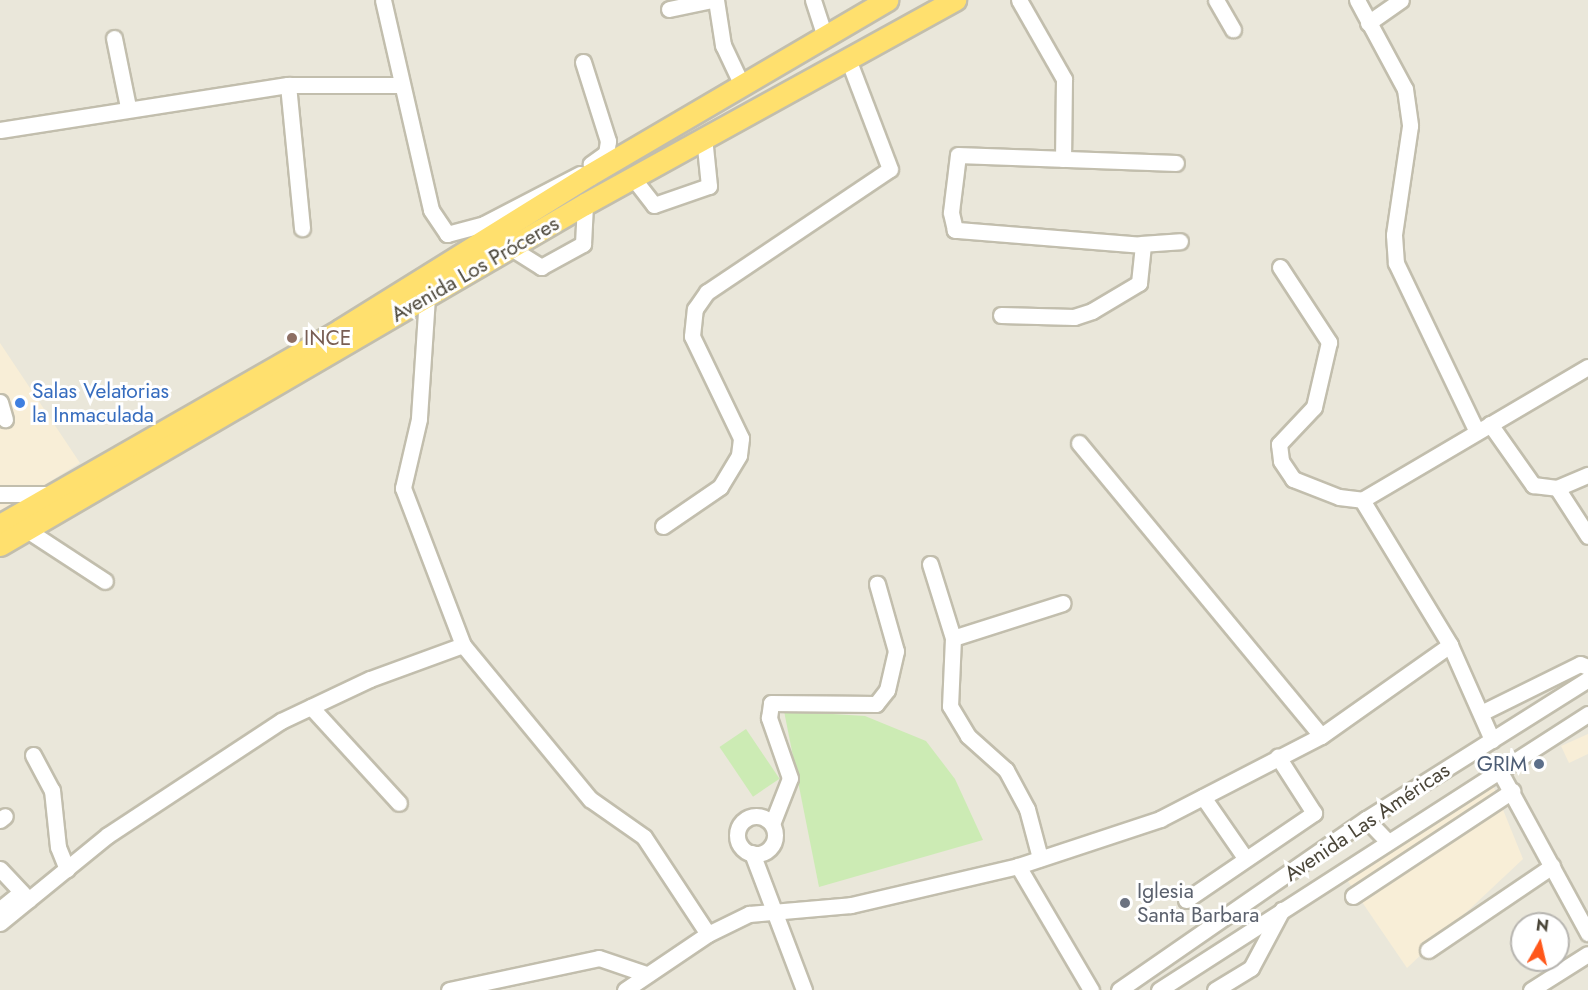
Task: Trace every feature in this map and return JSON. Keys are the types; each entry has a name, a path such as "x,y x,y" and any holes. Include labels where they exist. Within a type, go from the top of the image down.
{"highway":[{"name":"Avenida Los Próceres","path":"0,525 340,330 585,174 741,83 825,38 887,0"},
{"name":"Avenida Los Próceres","path":"0,545 585,204 955,0"}],"street":[{"path":"383,0 398,86 424,165 431,210 447,234 484,224 585,174 608,148 583,62"},
{"path":"669,9 714,0 723,45 741,83"},
{"path":"813,0 825,38"},
{"path":"1019,0 1064,79 1063,159"},
{"path":"1216,0 1233,30"},
{"path":"1357,0 1368,24 1405,88 1410,126 1394,235 1396,263 1483,427 1533,485 1557,488 1588,475"},
{"path":"1368,24 1401,0"},
{"path":"114,38 128,107"},
{"path":"663,526 720,487 739,455 741,438 692,336 695,309 708,292 890,169 848,59"},
{"path":"0,130 128,107 288,85 398,86"},
{"path":"288,85 302,228"},
{"path":"633,178 654,206 709,186 704,137"},
{"path":"1176,163 958,155 952,226 961,232 1141,244 1180,241"},
{"path":"511,248 541,267 583,243 585,204"},
{"path":"1001,315 1074,316 1092,311 1139,283 1145,256 1141,244"},
{"path":"1280,267 1329,342 1314,407 1279,444 1281,461 1293,479 1362,500 1450,645 1483,712 1492,740"},
{"path":"427,297 419,418 403,488 463,645 590,799 644,837 708,934"},
{"path":"1362,500 1588,367"},
{"path":"0,402 5,419"},
{"path":"1079,443 1322,736"},
{"path":"1557,488 1588,536"},
{"path":"2,495 55,494"},
{"path":"27,530 105,581"},
{"path":"930,564 953,638 950,706 968,736 1006,770 1027,809 1040,858"},
{"path":"752,853 770,848 775,836 772,824 790,778 769,718 771,703 876,704 887,690 896,651 877,584"},
{"path":"953,638 1063,603"},
{"path":"0,909 67,869 108,835 310,707 463,645"},
{"path":"625,990 708,934 771,911 852,905 1018,866 1160,819 1322,736 1450,645"},
{"path":"1483,712 1580,664 1588,667"},
{"name":"Avenida Las Américas","path":"1119,990 1366,819 1588,679"},
{"path":"310,707 399,803"},
{"name":"Avenida Las Américas","path":"1160,990 1386,840 1588,714"},
{"path":"33,755 52,790 58,847 67,869"},
{"path":"1186,900 1314,813 1278,757"},
{"path":"1499,770 1588,933"},
{"path":"1353,896 1512,791"},
{"path":"1203,797 1246,859"},
{"path":"772,824 754,816 739,827 741,846 752,853 771,911 804,990"},
{"path":"1366,819 1386,840"},
{"path":"1018,866 1091,990"},
{"path":"1428,950 1552,867"},
{"path":"0,869 25,896"},
{"path":"0,923 25,896"},
{"path":"1215,990 1251,968 1284,907"},
{"path":"1531,990 1588,954"},
{"path":"449,990 599,958 646,974"}],"shaded area":[{"path":"0,0 1588,0 1588,990 0,990"},
{"name":"Salas Velatorias la Inmaculada","path":"0,343 80,463 0,512"},
{"path":"1588,734 1588,754 1569,763 1561,746"},
{"path":"1493,785 1523,859 1407,968 1347,880"}],"green space":[{"path":"784,711 865,716 926,741 955,779 983,840 819,887"},
{"path":"746,729 780,779 753,797 719,747"}],"place":[{"name":"INCE","path":"292,338"},
{"name":"Salas Velatorias la Inmaculada","path":"20,403"},
{"name":"GRIM","path":"1539,764"},
{"name":"Iglesia Santa Barbara","path":"1125,903"}]}
